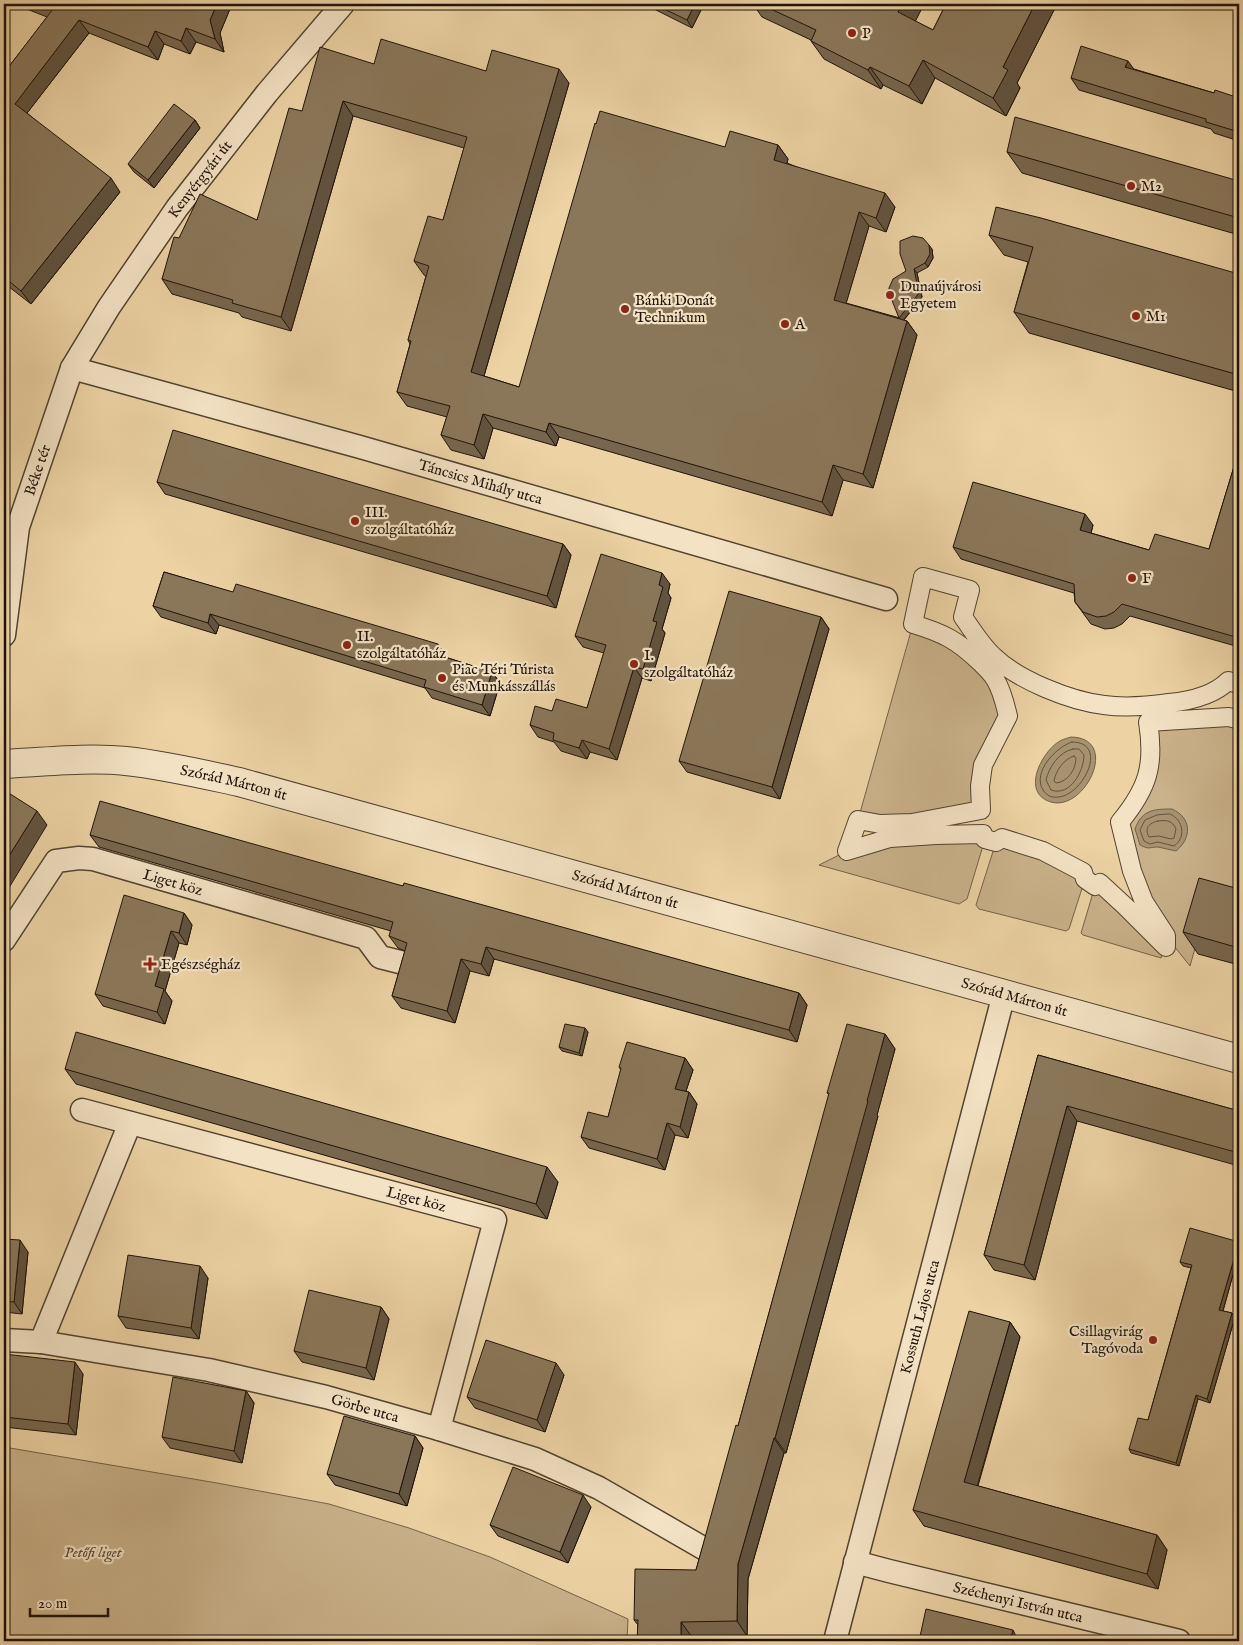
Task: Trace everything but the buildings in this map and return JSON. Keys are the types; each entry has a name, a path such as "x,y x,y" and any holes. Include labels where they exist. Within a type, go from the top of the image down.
{"street":[{"name":"Kenyérgyári út","path":"72,368 109,307 177,208 267,93 343,4"},
{"name":"Béke tér","path":"4,635 11,526 72,368"},
{"name":"Táncsics Mihály utca","path":"72,368 360,447 886,599"},
{"path":"1239,684 1228,681 1222,687 1205,696 1183,702 1154,705 1103,705 1054,692 1010,669 994,657 979,640 963,617 970,590 923,577 913,624 937,631 962,645 986,668 995,679 1002,694 1008,716 983,765 980,786 981,810 912,823 880,824 858,820 846,851 890,838 983,834 985,839 996,842 1002,838 1043,851 1083,872 1085,879 1095,886 1100,883 1166,948 1166,936 1144,902 1132,870 1120,822 1134,806 1144,788 1150,767 1151,742 1148,722 1229,716 1239,720"},
{"name":"Szórád Márton út","path":"4,764 60,760 125,761 174,768 239,782 1239,1059"},
{"name":"Liget köz","path":"4,940 56,861 79,858 92,859 366,938 380,956 400,962"},
{"name":"Kossuth Lajos utca","path":"835,1641 1004,994"},
{"name":"Liget köz","path":"82,1110 495,1220 439,1429"},
{"path":"41,1342 130,1123"},
{"name":"Görbe utca","path":"4,1340 41,1342 209,1370 326,1397 439,1429 535,1459 599,1488 703,1548"},
{"name":"Széchenyi István utca","path":"855,1562 1179,1641"}],"green space":[{"path":"913,624 986,668 1008,716 993,743 981,810 858,820"},
{"path":"1239,720 1239,903 1210,895 1190,966 1166,936 1120,822 1143,788 1148,722"},
{"path":"890,838 985,839 967,899 959,904 819,865 847,851"},
{"path":"1002,838 1085,879 1069,929 1066,931 979,909 976,905 996,842"},
{"path":"1095,886 1166,947 1161,958 1081,933"},
{"name":"Petőfi liget","path":"4,1447 329,1504 409,1528 490,1557 628,1619 627,1641 4,1641"}],"water":[{"path":"1071,737 1086,740 1094,749 1096,761 1092,774 1076,796 1064,802 1051,802 1042,797 1037,790 1035,781 1037,772 1041,762 1053,746 1061,740"},
{"path":"1172,809 1179,813 1188,828 1185,840 1181,846 1176,851 1158,847 1148,848 1140,845 1135,829 1141,818 1154,810"}],"place":[{"name":"P","path":"852,33"},
{"name":"M2","path":"1131,186"},
{"name":"Dunaújvárosi Egyetem","path":"890,295"},
{"name":"Bánki Donát Technikum","path":"625,309"},
{"name":"M1","path":"1136,316"},
{"name":"A","path":"785,324"},
{"name":"III. szolgáltatóház","path":"355,521"},
{"name":"F","path":"1132,578"},
{"name":"II. szolgáltatóház","path":"347,645"},
{"name":"I. szolgáltatóház","path":"634,664"},
{"name":"Piac Téri Túrista és Munkásszállás","path":"442,678"},
{"name":"Egészségház","path":"150,964"},
{"name":"Csillagvirág Tagóvoda","path":"1153,1340"}]}
